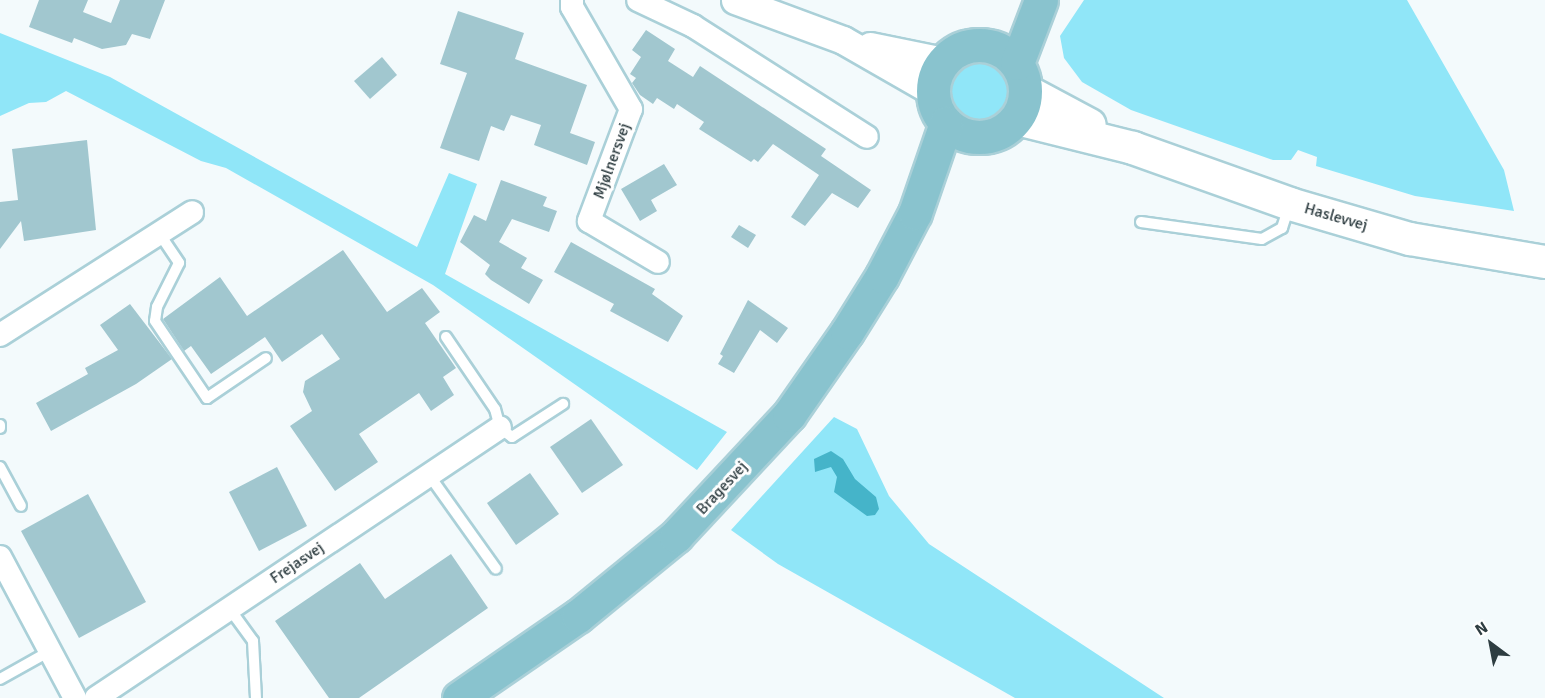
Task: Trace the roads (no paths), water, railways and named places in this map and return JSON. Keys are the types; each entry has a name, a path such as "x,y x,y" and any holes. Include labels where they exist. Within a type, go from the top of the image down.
{"main road":[{"path":"985,44 1024,0"},
{"path":"1020,91 997,48 985,44 964,46 938,76 936,108 960,130 990,136 1020,91 1041,0"},
{"name":"Haslevvej","path":"1020,91 1133,148 1290,204 1410,239 1545,262"},
{"name":"Bragesvej","path":"459,698 578,616 676,536 789,415 882,276 915,213 929,200 960,130"}],"street":[{"name":"Mjølnersvej","path":"572,0 572,7 631,109 589,221 657,262"},
{"path":"638,0 693,26 867,137"},
{"path":"735,0 938,76"},
{"path":"0,335 192,212"},
{"name":"Frejasvej","path":"96,698 500,428"},
{"path":"0,557 75,698"}],"lane":[{"path":"1141,222 1262,239 1282,228 1290,204"},
{"path":"159,233 179,263 157,307 154,321 207,398 266,358"},
{"path":"446,337 495,409 500,428 512,437 563,404"},
{"path":"0,467 21,506"},
{"path":"429,474 496,569"},
{"path":"229,608 253,641 256,698"},
{"path":"0,679 50,651"}]}
